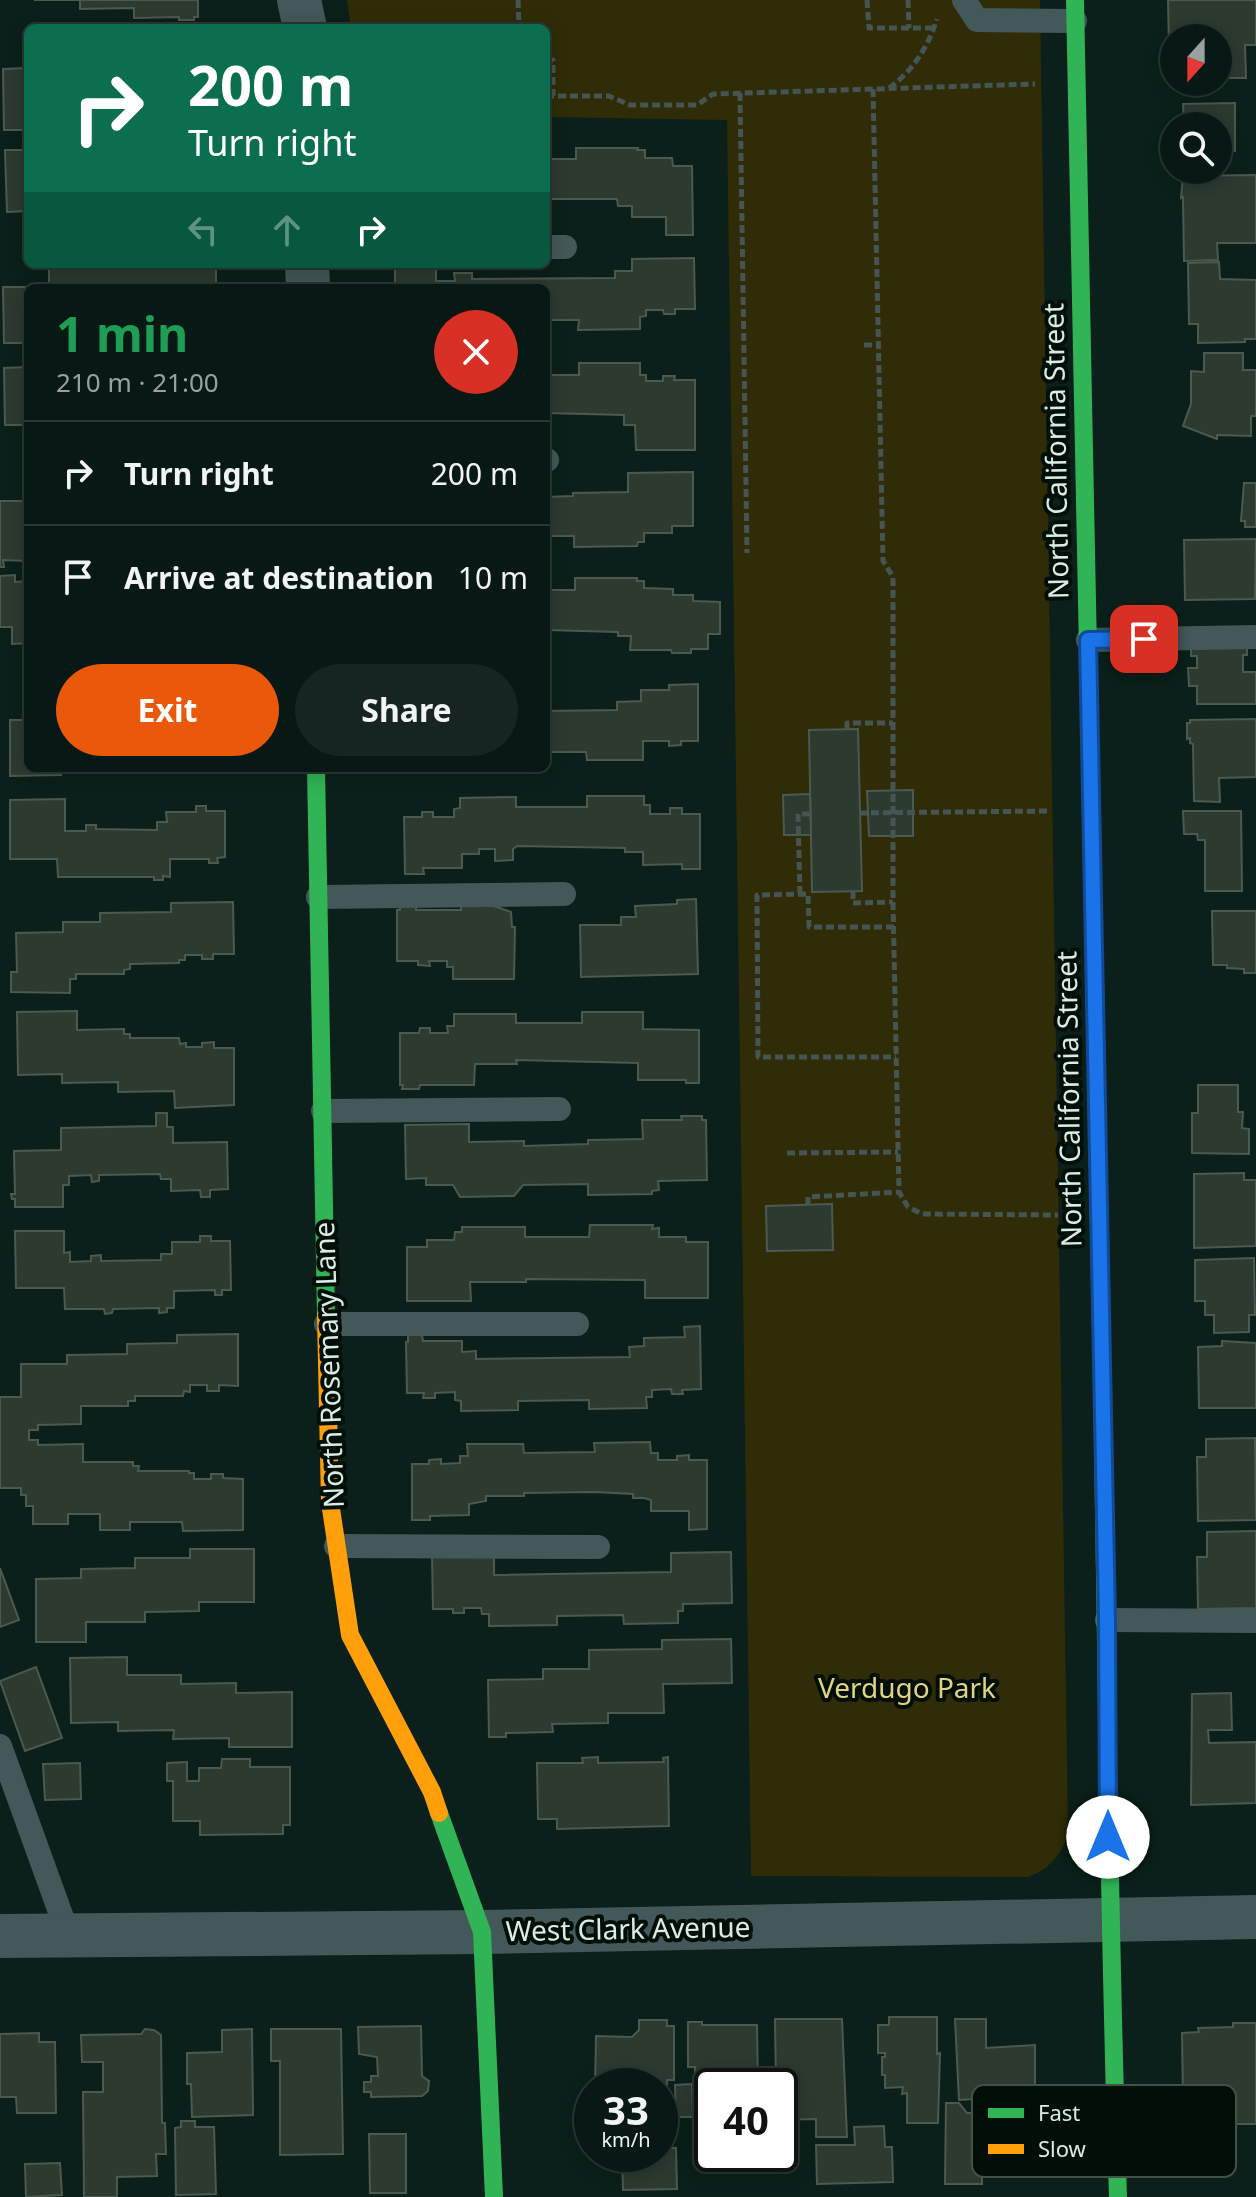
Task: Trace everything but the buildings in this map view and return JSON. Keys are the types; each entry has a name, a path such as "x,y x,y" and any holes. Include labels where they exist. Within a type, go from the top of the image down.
{"street":[{"path":"299,0 304,24"},
{"name":"North California Street","path":"1075,11 1114,2085"},
{"name":"North Rosemary Lane","path":"316,772 330,1502 350,1635 432,1792 482,1932 494,2197"},
{"name":"West Clark Avenue","path":"0,1936 482,1932 1256,1917"},
{"name":"North California Street","path":"1117,2177 1118,2197"}],"lane":[{"path":"964,0 977,20 1075,11"},
{"path":"1088,640 1256,637"},
{"path":"318,897 564,894"},
{"path":"323,1111 559,1109"},
{"path":"326,1324 577,1324"},
{"path":"336,1546 598,1547"},
{"path":"1107,1620 1256,1621"},
{"path":"0,1746 68,1934"}],"path":[{"path":"518,0 519,24"},
{"path":"867,0 869,28 934,28"},
{"path":"908,0 909,28"},
{"path":"888,89 922,55 940,8"},
{"path":"550,60 553,60 550,96 609,96 630,105 697,105 713,94 1076,83"},
{"path":"873,89 883,561 893,577 893,902 899,1192 908,1207 922,1214 1099,1215"},
{"path":"740,93 747,553"},
{"path":"864,345 878,345"},
{"path":"847,729 847,723 893,723"},
{"path":"859,813 1091,811"},
{"path":"800,894 798,814 810,814"},
{"path":"853,891 853,903 893,902"},
{"path":"894,927 809,927 808,894 757,895 758,1057 896,1057"},
{"path":"787,1153 898,1152"},
{"path":"808,1205 808,1197 899,1192"}],"green space":[{"name":"Verdugo Park","path":"347,0 1040,0 1068,1830 1055,1859 1043,1870 1028,1877 751,1876 727,120 550,117 550,24 350,24"}],"traffic: fast":[{"path":"1075,0 1093,901"},
{"path":"316,772 326,1316"},
{"path":"1099,1224 1114,2085"},
{"path":"439,1813 482,1932 494,2197"},
{"path":"1117,2177 1118,2197"}],"traffic: slow":[{"path":"1093,901 1099,1224"},
{"path":"326,1316 330,1502 350,1635 432,1792 439,1813"}],"route":[{"path":"1108,1837 1107,1620 1088,640 1144,639"}]}
